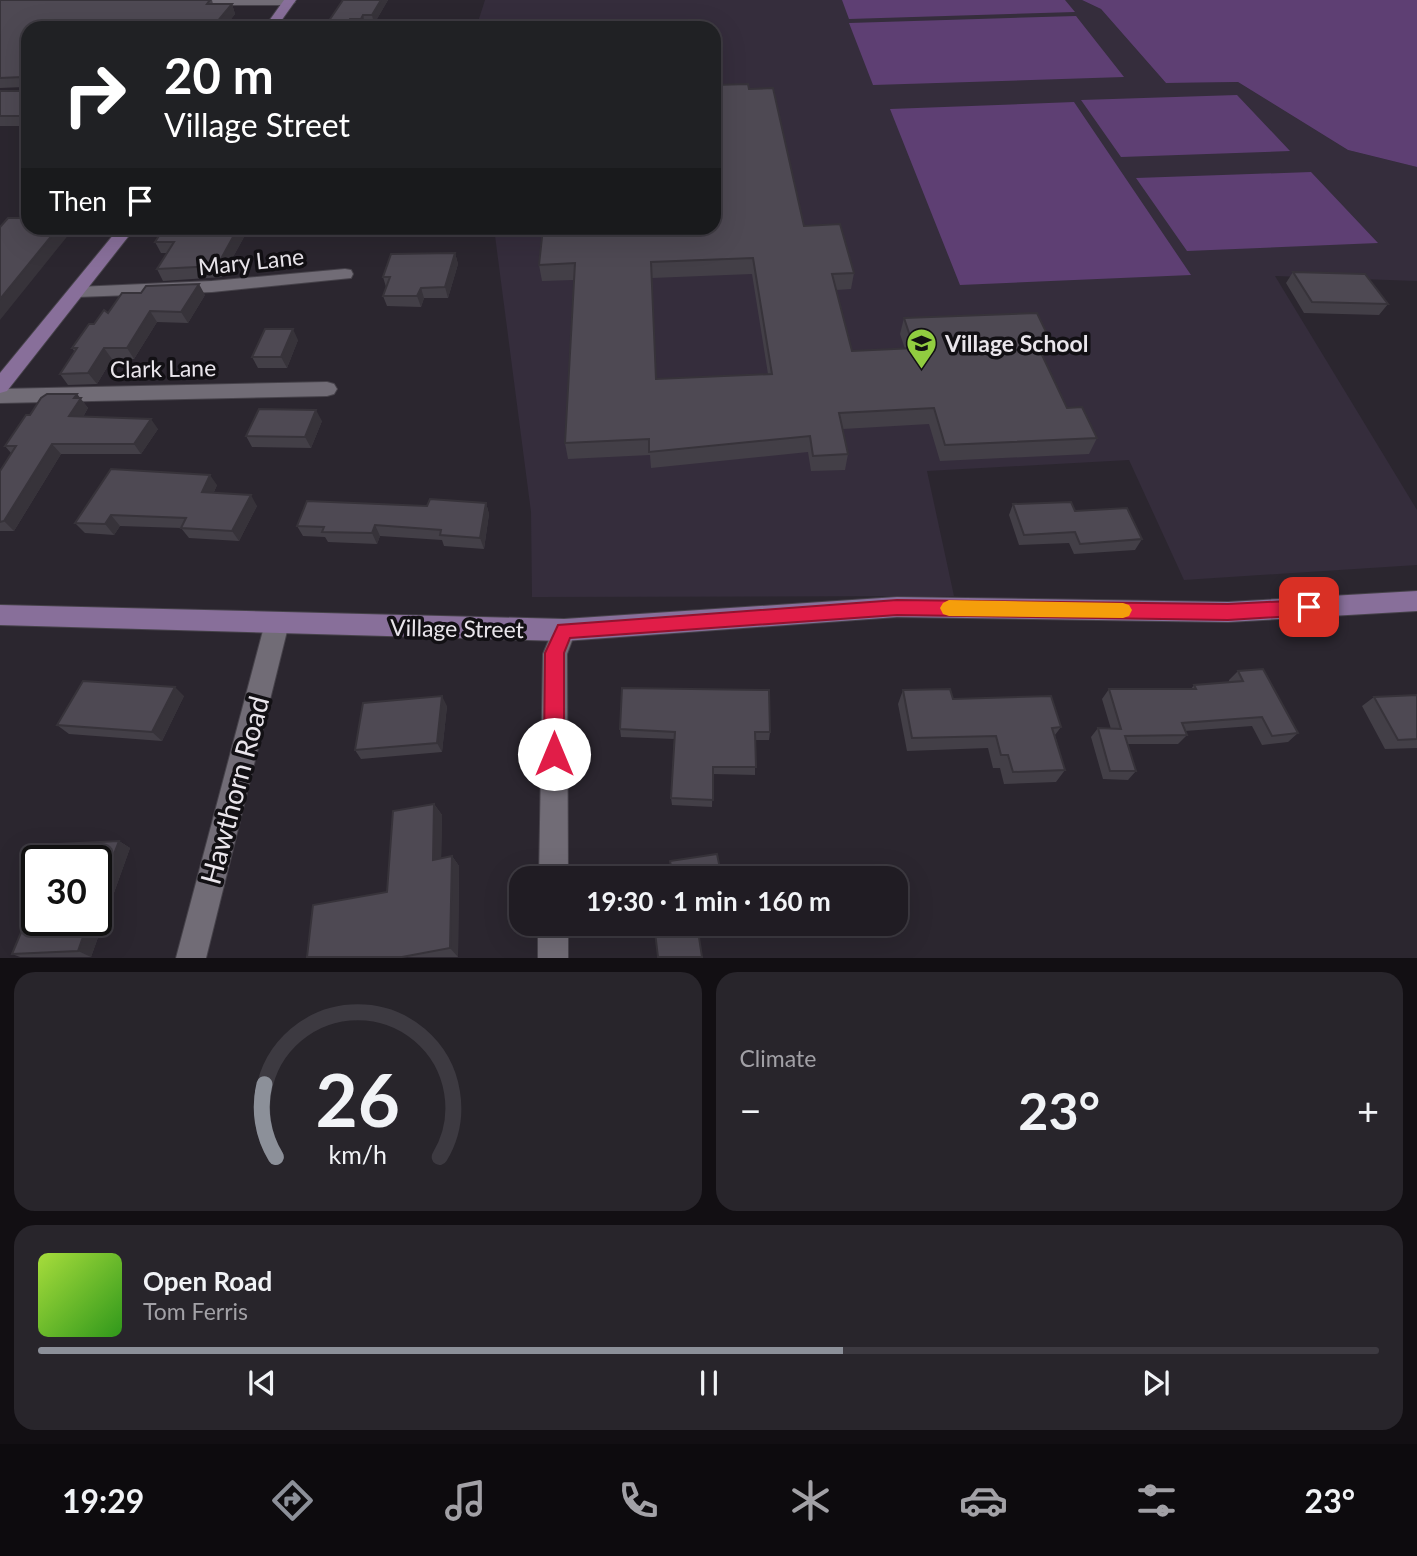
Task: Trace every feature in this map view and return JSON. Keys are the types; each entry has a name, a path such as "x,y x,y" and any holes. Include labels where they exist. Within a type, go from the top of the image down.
{"main road":[{"path":"275,21 290,1"},
{"path":"0,386 122,235"},
{"name":"Village Street","path":"0,615 564,630 897,607 1228,612 1417,601"}],"street":[{"path":"171,2 290,1"},
{"name":"Mary Lane","path":"77,292 235,287 345,274"},
{"name":"Clark Lane","path":"0,396 327,389"},
{"name":"Hawthorn Road","path":"191,957 277,623"},
{"path":"553,866 555,653 564,630"},
{"path":"553,936 553,957"}],"shaded area":[{"name":"Village School","path":"485,0 1082,0 1101,9 1166,83 1238,82 1348,150 1417,167 1417,281 1275,276 1417,510 1417,565 1184,580 1129,460 927,471 954,596 532,597 531,512 495,235 721,235 721,21 478,21"},
{"path":"842,0 1065,0 1075,12 849,19"},
{"path":"1082,0 1417,0 1417,167 1348,150 1238,82 1166,83 1101,9"},
{"path":"1076,16 1124,77 873,85 849,23"},
{"path":"1237,95 1290,151 1121,157 1081,100"},
{"path":"1074,102 1191,275 960,285 890,109"},
{"path":"1311,172 1378,243 1187,251 1136,178"}],"building":[{"path":"0,0 210,0 207,4 232,4 218,21 21,21 21,77 0,78"},
{"path":"343,0 381,0 372,15 363,15 361,19 349,21 329,21"},
{"path":"748,84 749,89 773,88 804,226 840,224 854,273 832,274 852,351 914,348 904,318 1037,313 1049,338 1034,338 1067,408 1082,407 1097,438 945,445 934,408 839,413 848,454 813,456 810,436 649,452 649,439 565,443 575,263 539,265 542,235 721,235 721,85","holes":["753,258 772,374 656,379 651,262"]},
{"path":"0,91 21,91 21,116 0,116"},
{"path":"8,218 21,218 21,235 52,235 0,299 0,227"},
{"path":"160,235 234,235 217,266 157,269 174,242 155,242"},
{"path":"455,253 445,287 421,288 417,296 383,296 390,277 383,277 391,254"},
{"path":"1293,272 1365,274 1388,304 1312,302"},
{"path":"199,284 181,312 150,311 127,348 104,348 88,373 60,374 77,348 72,348 89,324 94,324 104,310 108,313 122,293 141,293 146,286"},
{"path":"265,329 293,329 281,357 252,357"},
{"path":"47,394 77,394 74,398 81,398 69,416 151,419 134,444 52,444 4,521 0,522 0,471 16,446 5,446 26,415 30,415 41,398"},
{"path":"259,409 316,410 305,437 246,436"},
{"path":"111,469 210,475 202,492 251,495 232,531 181,528 186,518 111,515 105,524 75,523"},
{"path":"430,499 486,503 480,538 440,535 441,530 375,525 372,533 322,532 324,527 297,526 307,501 427,506"},
{"path":"1071,502 1075,511 1127,508 1142,539 1080,544 1075,532 1024,535 1013,504"},
{"path":"1263,669 1298,733 1272,736 1262,717 1182,723 1187,735 1125,736 1136,771 1110,771 1098,728 1121,729 1109,689 1196,689 1194,685 1243,681 1238,671"},
{"path":"83,681 175,687 152,732 57,725"},
{"path":"622,688 769,690 770,732 755,732 756,767 713,767 713,800 671,798 675,732 620,729"},
{"path":"950,689 953,699 1051,696 1061,727 1052,728 1065,770 1013,772 1008,755 1001,755 996,736 912,738 903,690"},
{"path":"1417,695 1417,739 1398,740 1374,697"},
{"path":"442,696 437,743 355,750 363,703"},
{"path":"434,804 433,860 452,856 450,948 402,957 307,957 313,905 387,892 393,811"},
{"path":"119,841 112,859 112,845 58,844"},
{"path":"717,854 720,866 671,866 670,861"},
{"path":"21,932 21,936 83,936 78,951 12,954"},
{"path":"655,936 699,936 702,957 658,957"}],"slow traffic":[{"path":"949,608 1123,610"}],"place":[{"name":"Village School","path":"922,370"}],"route":[{"path":"554,754 555,653 564,630 897,607 1228,612 1309,607"}]}
